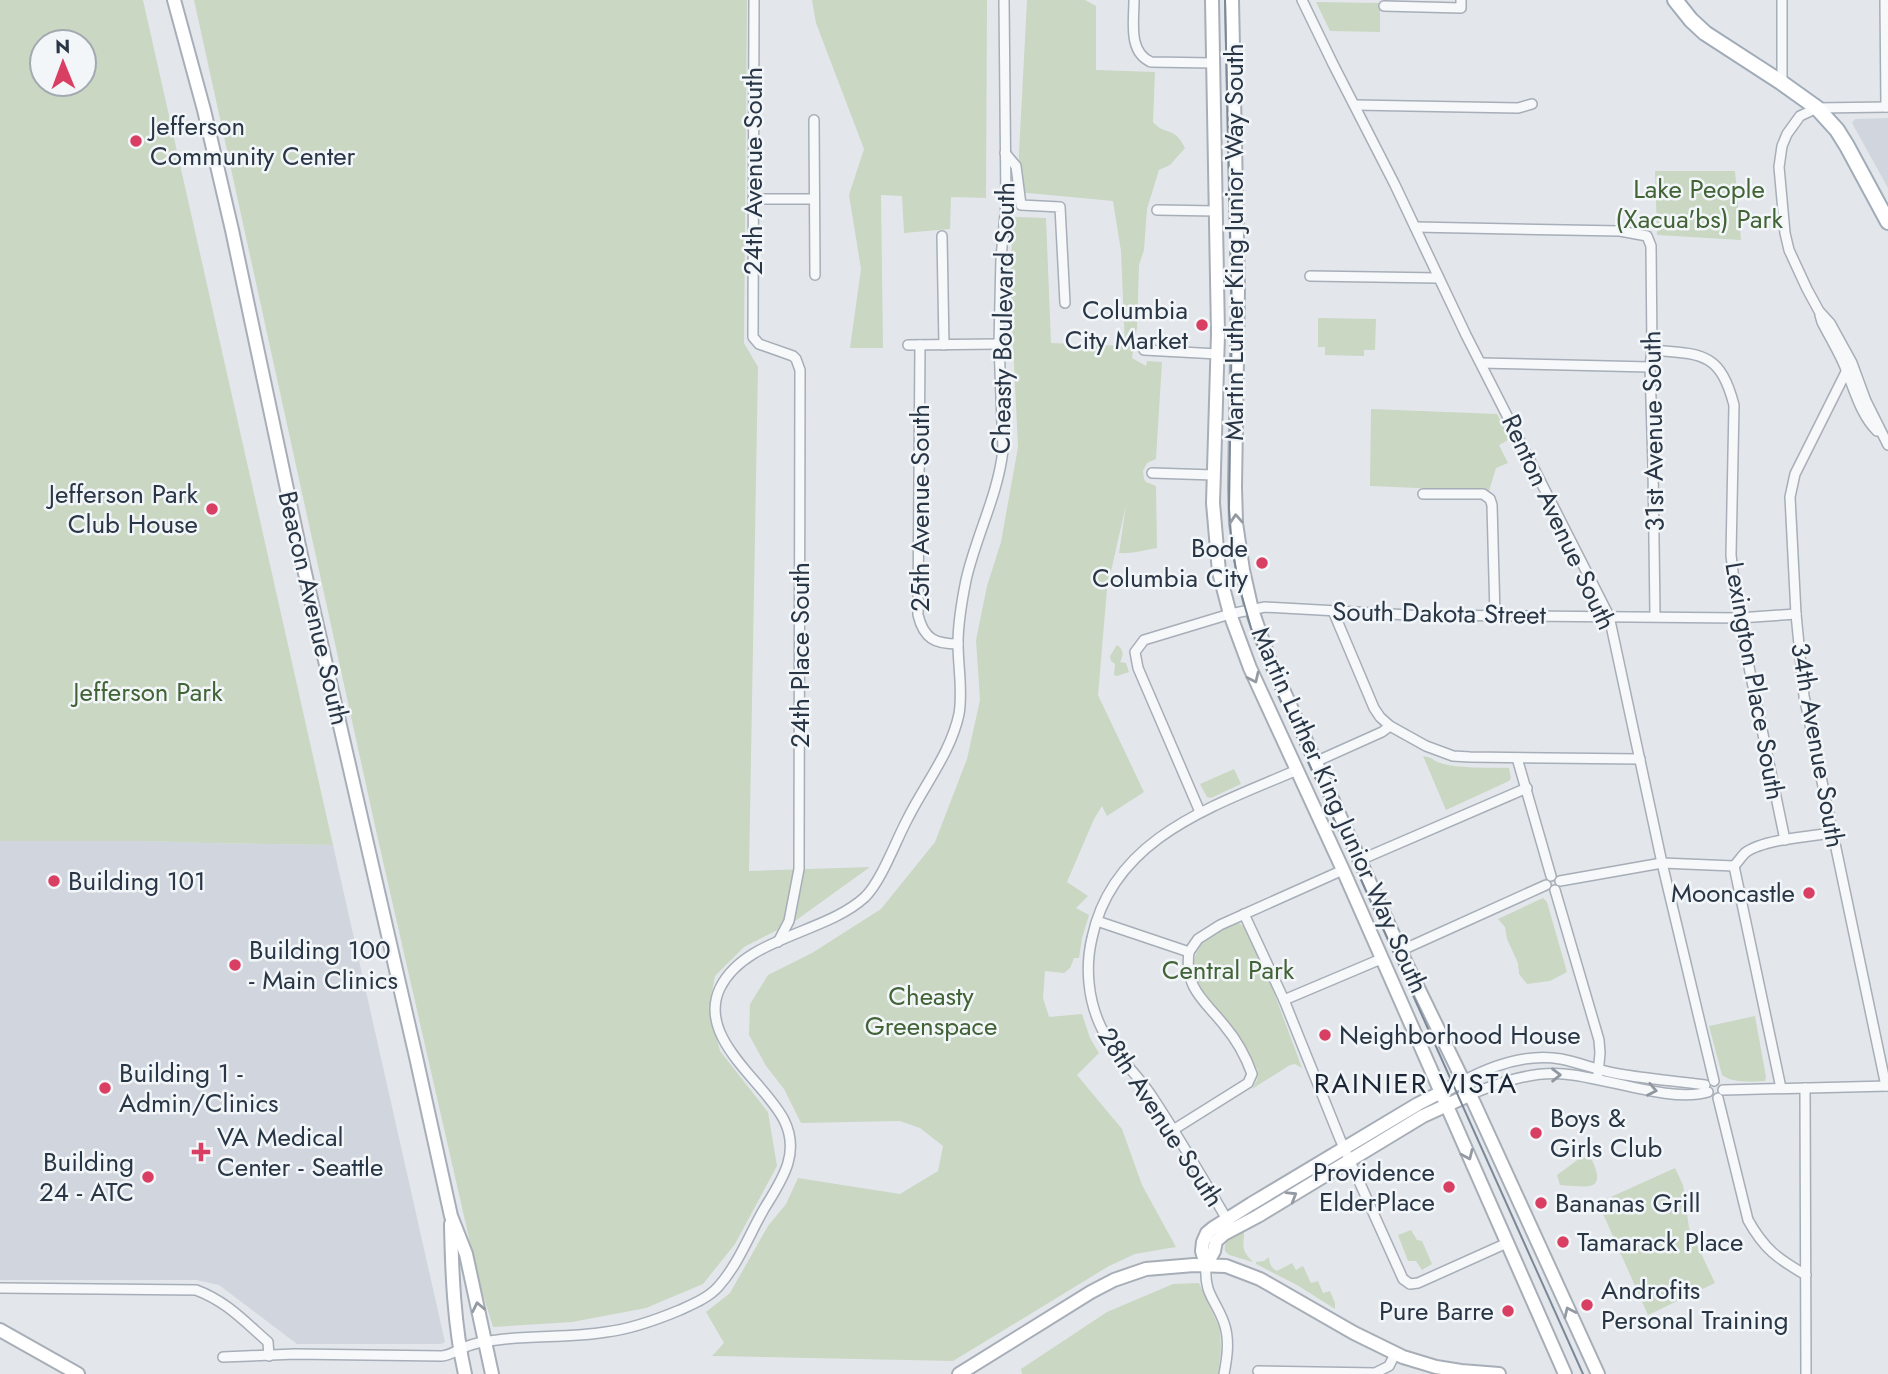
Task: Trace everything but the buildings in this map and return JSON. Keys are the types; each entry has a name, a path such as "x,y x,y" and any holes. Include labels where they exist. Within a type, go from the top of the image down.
{"main road":[{"name":"Beacon Avenue South","path":"174,0 204,110 232,230 302,560 451,1216 466,1254 492,1374"},
{"name":"Martin Luther King Junior Way South","path":"1212,0 1218,354 1214,530 1219,572 1230,614 1250,668 1343,870 1564,1374"},
{"name":"Martin Luther King Junior Way South","path":"1232,0 1238,288 1235,506 1240,552 1252,610 1268,656 1400,951 1598,1374"},
{"path":"1675,0 1705,33 1817,108 1847,146 1888,222"},
{"path":"1206,1265 1202,1251 1208,1233 1258,1216 1350,1162 1423,1116 1463,1081"},
{"path":"1230,1224 1251,1204 1418,1104 1469,1095"},
{"name":"Beacon Avenue South","path":"451,1216 453,1277 465,1374"},
{"path":"959,1374 1114,1280 1136,1272 1184,1265 1226,1266 1260,1279 1395,1354 1436,1367 1499,1374"},
{"path":"0,1330 78,1374"}],"street":[{"name":"24th Avenue South","path":"754,0 753,337 755,341 793,356 799,363"},
{"name":"Cheasty Boulevard South","path":"223,1357 295,1354 442,1356 503,1339 606,1332 639,1326 695,1303 716,1289 783,1178 788,1168 791,1146 785,1121 727,1047 718,1023 717,999 720,988 736,967 753,954 840,915 869,893 946,750 956,723 961,696 958,644 968,572 1002,467 999,344 1001,258 1006,205 1004,0"},
{"path":"1134,0 1135,42 1140,56 1151,62 1213,63"},
{"name":"Renton Avenue South","path":"1302,0 1438,278 1609,616 1709,1086"},
{"path":"1384,6 1461,8 1461,0"},
{"path":"1782,0 1782,83"},
{"path":"1885,0 1887,107 1817,108 1800,116 1782,146 1779,167 1789,250 1870,424 1886,441"},
{"path":"1355,105 1518,108 1532,104"},
{"path":"814,120 815,275"},
{"path":"1005,153 1016,166 1021,205 1060,207 1065,303"},
{"path":"753,200 814,199"},
{"path":"1157,210 1216,211"},
{"name":"31st Avenue South","path":"1415,227 1620,231 1647,236 1651,246 1650,367 1655,616"},
{"path":"943,236 944,345"},
{"path":"1310,276 1438,278"},
{"path":"1819,311 1830,323 1852,363 1866,401 1886,441"},
{"path":"908,345 999,344"},
{"name":"25th Avenue South","path":"920,345 918,615 920,624 929,637 937,642 958,644"},
{"path":"1144,350 1218,354"},
{"name":"Lexington Place South","path":"1652,350 1690,353 1710,360 1724,375 1734,405 1731,555 1739,618 1785,840"},
{"name":"24th Place South","path":"778,942 789,921 799,869 799,363"},
{"path":"1481,363 1650,367"},
{"name":"34th Avenue South","path":"1847,370 1792,485 1790,497 1796,614 1804,696 1887,1086"},
{"path":"1152,473 1214,475"},
{"path":"1423,494 1483,494 1490,499 1494,615"},
{"name":"South Dakota Street","path":"1200,812 1138,668 1135,652 1144,640 1230,614 1278,608 1409,615 1739,618 1796,614"},
{"path":"1333,611 1380,717 1390,726 1426,746 1453,756 1640,760"},
{"path":"1315,762 1390,726"},
{"path":"1517,758 1599,1040 1597,1079"},
{"name":"28th Avenue South","path":"1230,1224 1144,1086 1112,1048 1096,1017 1088,980 1090,947 1106,900 1127,866 1159,837 1200,812 1297,770"},
{"path":"1360,860 1527,788"},
{"path":"1734,866 1753,848 1832,833"},
{"path":"1400,951 1553,883 1662,863 1734,866"},
{"path":"1734,866 1781,1088"},
{"path":"1173,1130 1248,1083 1251,1077 1251,1071 1226,1027 1191,985 1189,952 1205,933 1343,870"},
{"path":"1244,914 1284,1000 1344,1148 1403,1279 1410,1284 1422,1282 1507,1243"},
{"path":"1097,921 1189,952"},
{"path":"1284,1000 1381,959"},
{"path":"1463,1081 1491,1068 1522,1059 1542,1057 1562,1059 1615,1074 1709,1086 1721,1094 1781,1088 1887,1086"},
{"path":"1469,1095 1524,1077 1562,1073 1661,1092 1687,1094 1709,1086"},
{"path":"1805,1088 1806,1374"},
{"path":"1721,1094 1748,1220 1769,1250 1781,1261 1806,1275"},
{"path":"1206,1265 1206,1286 1226,1332 1228,1352 1224,1374"},
{"path":"0,1288 195,1290 214,1297 268,1342 270,1356"},
{"path":"1258,1371 1375,1373 1389,1366 1395,1354"}],"shaded area":[{"path":"1888,118 1888,188 1852,123 1855,119"},
{"name":"VA Medical Center - Seattle","path":"0,841 333,845 445,1342 297,1344 219,1285 196,1280 0,1280"}],"green space":[{"name":"Jefferson Park","path":"0,0 143,0 333,845 0,841"},
{"path":"194,0 747,0 744,343 758,367 749,871 870,867 795,921 744,947 715,976 709,1008 720,1051 768,1112 777,1166 735,1244 703,1284 646,1308 572,1322 493,1327 479,1282 377,835"},
{"path":"812,0 987,0 986,198 951,197 950,229 904,233 902,196 881,195 883,348 850,348 861,269 849,195 864,149 816,23"},
{"name":"Cheasty Greenspace","path":"1027,0 1085,0 1096,6 1096,70 1155,72 1153,122 1174,134 1185,148 1170,165 1159,170 1147,209 1144,250 1139,265 1137,327 1132,358 1146,366 1147,361 1162,362 1156,459 1147,463 1143,471 1146,482 1156,486 1157,548 1119,553 1126,505 1107,589 1098,695 1144,792 1107,816 1102,806 1094,819 1067,882 1088,896 1076,908 1089,915 1079,958 1074,958 1070,968 1064,973 1045,971 1043,998 1049,1017 1082,1014 1090,1038 1099,1053 1077,1075 1122,1129 1142,1185 1176,1247 1135,1254 1109,1266 953,1361 712,1356 724,1343 706,1312 730,1293 768,1226 786,1204 798,1178 900,1194 938,1171 943,1146 920,1128 900,1121 801,1123 784,1089 766,1066 749,1035 750,1004 768,975 812,953 881,909 935,842 967,759 980,700 976,640 987,586 1001,542 1018,447 1010,281 1013,217 1046,218 1051,343 1125,346 1121,251 1113,201 1017,192"},
{"path":"1316,2 1380,3 1380,32 1330,31"},
{"name":"Lake People (Xacua'bs) Park","path":"1655,171 1735,171 1741,240 1657,235"},
{"path":"1318,318 1376,319 1375,350 1364,350 1364,356 1325,355 1325,347 1318,347"},
{"path":"1371,409 1497,414 1510,439 1499,445 1508,463 1496,468 1489,491 1370,486"},
{"path":"1117,645 1123,653 1120,662 1126,663 1129,672 1117,676 1114,675 1115,664 1110,656"},
{"path":"1423,756 1456,766 1509,768 1511,778 1446,810"},
{"path":"1234,769 1241,784 1211,798 1207,797 1200,784"},
{"path":"1543,898 1547,902 1567,972 1550,981 1527,984 1519,974 1518,963 1507,939 1505,927 1498,919"},
{"name":"Central Park","path":"1239,923 1244,927 1273,990 1302,1068 1295,1064 1290,1065 1252,1089 1258,1071 1230,1023 1202,995 1197,986 1193,964 1196,953 1209,937 1218,930"},
{"path":"1755,1016 1765,1081 1726,1078 1722,1075 1709,1026"},
{"path":"1584,1157 1592,1160 1597,1178 1595,1183 1591,1186 1560,1185 1557,1175"},
{"path":"1675,1168 1683,1185 1689,1228 1715,1283 1648,1315 1600,1207 1602,1201"},
{"path":"1411,1230 1417,1240 1422,1241 1432,1264 1422,1270 1416,1261 1408,1261 1398,1235"},
{"path":"1244,1231 1244,1251 1253,1262 1229,1255 1225,1251 1228,1240"},
{"path":"1269,1257 1271,1265 1277,1271 1292,1263 1296,1270 1303,1266 1311,1283 1318,1281 1323,1293 1330,1291 1335,1309 1256,1264"},
{"path":"1199,1283 1220,1329 1218,1374 1022,1374 1021,1369 1107,1312 1173,1284"}],"tram line":[{"path":"1225,0 1232,316 1229,509 1239,586 1267,670 1583,1374"}],"place":[{"name":"Jefferson Community Center","path":"136,141"},
{"name":"Columbia City Market","path":"1202,325"},
{"name":"Jefferson Park Club House","path":"212,509"},
{"name":"Bode Columbia City","path":"1262,563"},
{"name":"Building 101","path":"54,881"},
{"name":"Mooncastle","path":"1809,893"},
{"name":"Building 100 - Main Clinics","path":"235,965"},
{"name":"Neighborhood House","path":"1325,1035"},
{"name":"Building 1 - Admin/Clinics","path":"105,1088"},
{"name":"Boys & Girls Club","path":"1536,1133"},
{"name":"VA Medical Center - Seattle","path":"201,1152"},
{"name":"Building 24 - ATC","path":"148,1177"},
{"name":"Providence ElderPlace","path":"1449,1187"},
{"name":"Bananas Grill","path":"1541,1203"},
{"name":"Tamarack Place","path":"1563,1242"},
{"name":"Androfits Personal Training","path":"1587,1305"},
{"name":"Pure Barre","path":"1508,1311"}],"district":[{"name":"RAINIER VISTA","path":"1416,1083"}]}
